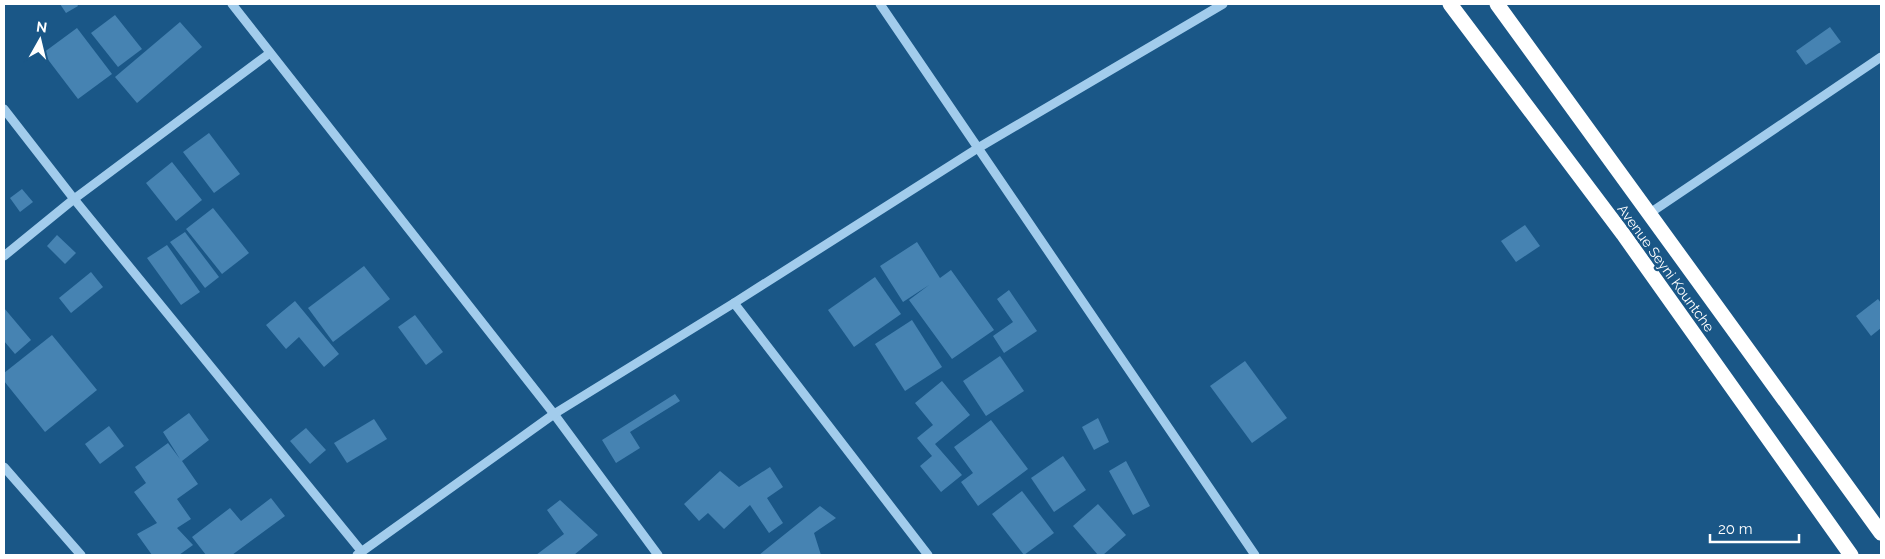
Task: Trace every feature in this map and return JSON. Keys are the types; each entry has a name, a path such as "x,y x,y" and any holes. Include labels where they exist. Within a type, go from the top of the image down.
{"highway":[{"name":"Avenue Seyni Kountche","path":"1450,4 1623,234 1851,555"},
{"name":"Avenue Seyni Kountche","path":"1497,4 1881,533"}],"street":[{"path":"232,4 554,414 658,555"},
{"path":"880,4 1255,555"},
{"path":"4,110 359,553 554,414 734,303 978,148 1223,4"},
{"path":"4,256 74,199 270,53"},
{"path":"1650,213 1881,57"},
{"path":"734,303 928,555"},
{"path":"4,467 81,555"}],"building":[{"path":"60,4 77,4 78,6 66,13"},
{"path":"115,15 142,49 118,67 91,33"},
{"path":"180,22 202,47 137,103 115,77"},
{"path":"1830,27 1841,42 1806,65 1796,51"},
{"path":"77,28 112,74 78,99 43,53"},
{"path":"209,133 240,174 214,193 183,152"},
{"path":"172,162 202,200 176,221 146,183"},
{"path":"22,189 33,202 20,212 10,198"},
{"path":"213,208 249,253 222,274 186,229"},
{"path":"1525,225 1540,246 1516,262 1501,241"},
{"path":"185,232 219,277 205,288 170,242"},
{"path":"57,235 76,253 65,264 47,246"},
{"path":"917,242 940,278 951,270 994,330 952,359 909,300 929,285 903,302 880,266"},
{"path":"167,245 200,292 181,305 147,258"},
{"path":"364,266 390,299 333,342 308,308"},
{"path":"91,272 103,287 71,313 59,298"},
{"path":"875,277 901,314 854,347 828,310"},
{"path":"1009,290 1037,331 1004,353 993,336 1013,322 997,299"},
{"path":"1878,299 1881,303 1881,328 1871,336 1856,316"},
{"path":"295,301 339,354 324,367 299,337 286,349 266,325"},
{"path":"4,308 31,340 15,354 4,341"},
{"path":"415,315 443,352 426,365 398,327"},
{"path":"912,320 942,367 905,391 875,344"},
{"path":"52,335 97,390 45,432 4,381 4,373"},
{"path":"1000,356 1024,391 986,416 963,381"},
{"path":"1245,361 1287,418 1252,443 1210,386"},
{"path":"942,381 970,415 935,444 962,475 941,492 920,466 932,456 917,438 933,425 915,403"},
{"path":"675,394 680,401 630,432 640,448 616,463 602,440"},
{"path":"189,413 209,440 182,461 198,484 177,499 191,519 177,528 193,545 179,555 152,555 137,534 157,523 134,492 146,483 135,467 168,443 180,459 163,432"},
{"path":"1098,418 1109,442 1094,450 1082,427"},
{"path":"374,419 387,439 347,463 334,443"},
{"path":"991,420 1028,469 978,506 961,482 973,473 954,447"},
{"path":"109,426 124,446 100,464 85,444"},
{"path":"306,428 326,450 310,464 290,441"},
{"path":"1063,456 1086,490 1054,512 1031,478"},
{"path":"1126,461 1150,506 1133,515 1109,471"},
{"path":"770,467 783,487 767,498 783,523 769,533 750,505 724,529 708,513 699,521 684,504 720,471 739,487"},
{"path":"1022,491 1054,533 1024,555 992,514"},
{"path":"271,498 285,516 232,555 206,555 192,537 230,508 241,521"},
{"path":"560,500 598,535 574,555 536,555 564,534 547,510"},
{"path":"1098,504 1126,535 1103,555 1098,555 1073,526"},
{"path":"820,506 836,518 814,533 821,555 759,555"}]}
